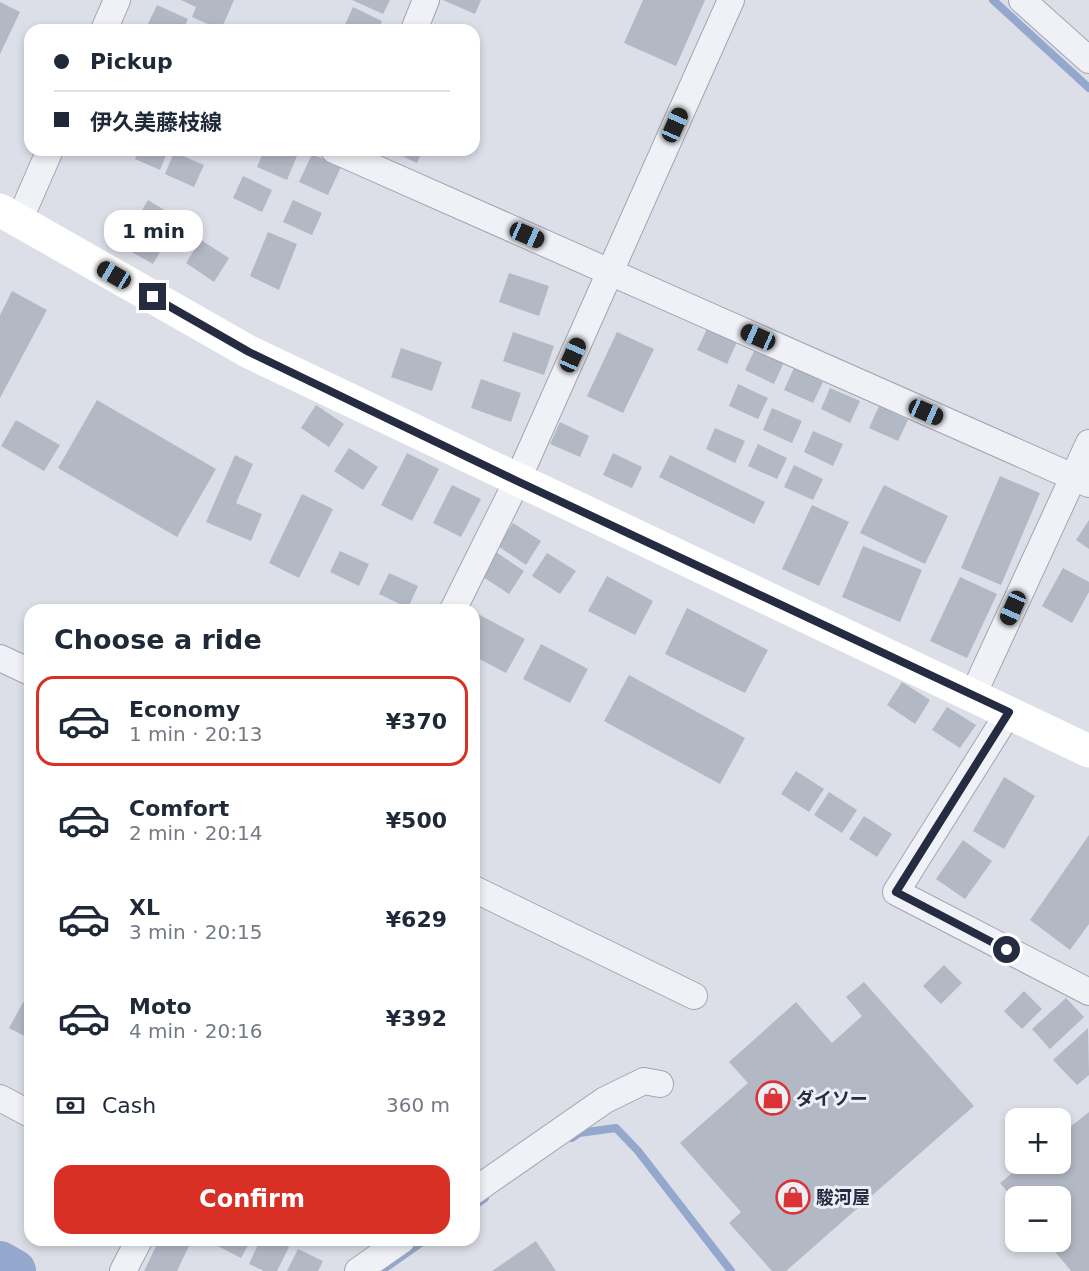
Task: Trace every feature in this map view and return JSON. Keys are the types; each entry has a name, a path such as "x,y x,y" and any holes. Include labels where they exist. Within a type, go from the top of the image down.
{"main road":[{"path":"9,215 249,352 1089,751"}],"street":[{"path":"107,24 117,0"},
{"path":"416,24 426,0"},
{"path":"456,604 517,481 731,0"},
{"path":"1022,0 1089,60"},
{"path":"9,215 46,156"},
{"path":"362,156 610,272 1081,481"},
{"path":"973,695 1081,481 1089,443"},
{"path":"0,657 24,669"},
{"path":"1009,712 896,892 1089,992"},
{"path":"480,892 694,996"},
{"path":"480,1187 605,1100 644,1081 660,1084"},
{"path":"0,1098 24,1111"},
{"path":"123,1271 136,1246"},
{"path":"358,1271 393,1246"}],"building":[{"path":"181,0 234,0 224,24 208,24 192,17 196,7"},
{"path":"352,0 390,0 383,14"},
{"path":"443,0 481,0 475,14"},
{"path":"643,0 705,0 676,66 624,43"},
{"path":"0,2 20,12 0,54"},
{"path":"157,5 188,19 186,24 148,24"},
{"path":"353,7 382,21 381,24 345,24"},
{"path":"136,156 166,156 160,170 135,159"},
{"path":"172,156 183,156 204,165 194,187 165,174"},
{"path":"262,156 297,156 287,180 257,167"},
{"path":"311,156 316,156 341,167 328,195 299,182"},
{"path":"402,156 420,156 417,163"},
{"path":"243,176 272,190 262,212 233,198"},
{"path":"148,200 179,219 153,264 121,246"},
{"path":"293,200 322,213 312,235 283,222"},
{"path":"268,232 297,244 279,290 250,276"},
{"path":"201,240 229,258 214,282 186,263"},
{"path":"509,273 549,286 539,316 499,302"},
{"path":"12,291 47,310 0,398 0,315"},
{"path":"707,329 737,342 727,364 697,350"},
{"path":"513,332 554,346 544,375 503,361"},
{"path":"617,332 654,349 623,413 587,396"},
{"path":"401,348 442,362 432,391 391,377"},
{"path":"755,349 784,362 774,384 745,370"},
{"path":"794,368 823,382 813,403 784,390"},
{"path":"481,379 521,393 511,422 471,408"},
{"path":"738,384 768,398 758,419 729,406"},
{"path":"830,388 860,401 850,423 821,409"},
{"path":"97,400 216,469 177,537 58,468"},
{"path":"316,405 344,424 329,447 301,428"},
{"path":"879,406 908,420 898,441 869,428"},
{"path":"772,408 802,421 792,443 763,430"},
{"path":"16,420 60,445 44,471 1,446"},
{"path":"560,422 589,436 580,457 550,444"},
{"path":"715,428 745,441 735,463 706,449"},
{"path":"813,431 843,444 833,466 804,452"},
{"path":"758,444 787,458 777,479 748,466"},
{"path":"349,448 378,467 363,490 334,471"},
{"path":"407,453 439,469 412,521 381,505"},
{"path":"613,453 642,467 632,488 603,475"},
{"path":"235,455 253,464 236,503 262,514 251,541 206,522"},
{"path":"670,455 765,502 754,524 659,477"},
{"path":"794,465 823,479 813,500 784,487"},
{"path":"1000,476 1040,493 1001,585 961,568"},
{"path":"452,485 481,499 461,537 433,523"},
{"path":"884,485 948,516 925,564 860,533"},
{"path":"302,494 333,509 299,578 269,563"},
{"path":"812,505 849,522 819,586 782,569"},
{"path":"1089,520 1089,549 1076,540"},
{"path":"513,523 541,541 526,565 498,546"},
{"path":"863,546 922,570 900,622 842,597"},
{"path":"340,551 369,564 359,586 330,572"},
{"path":"496,552 524,571 509,594 480,575"},
{"path":"547,553 576,571 560,594 532,576"},
{"path":"1063,568 1089,582 1089,592 1072,623 1042,606"},
{"path":"389,573 418,586 410,604 400,604 379,594"},
{"path":"607,576 653,601 635,635 588,611"},
{"path":"960,577 997,594 967,658 930,641"},
{"path":"687,608 768,650 745,693 665,654"},
{"path":"480,615 525,639 506,673 480,659"},
{"path":"541,644 588,669 570,703 523,679"},
{"path":"629,675 745,738 720,784 604,721"},
{"path":"902,682 930,700 915,724 887,705"},
{"path":"947,707 976,725 960,748 932,730"},
{"path":"796,771 824,789 809,812 781,794"},
{"path":"1004,777 1035,796 1004,849 973,831"},
{"path":"829,792 857,810 842,833 814,815"},
{"path":"864,816 892,834 877,857 849,839"},
{"path":"1089,835 1089,924 1070,950 1030,920"},
{"path":"963,840 992,861 965,899 936,879"},
{"path":"944,965 962,983 941,1004 923,986"},
{"path":"864,982 974,1106 786,1271 772,1271 729,1223 741,1212 680,1143 748,1083 729,1062 796,1002 832,1043 862,1016 846,997"},
{"path":"1024,991 1042,1009 1022,1029 1004,1011"},
{"path":"1066,998 1084,1017 1050,1049 1032,1029"},
{"path":"24,1001 24,1036 9,1028"},
{"path":"1088,1028 1089,1075 1077,1085 1053,1060"},
{"path":"1089,1112 1089,1271 1071,1271 1055,1252 1071,1252 1071,1186 1005,1186 1005,1189 1000,1183 1011,1174 1071,1174 1071,1126"},
{"path":"536,1241 556,1271 492,1271"},
{"path":"156,1246 189,1246 177,1271 144,1271"},
{"path":"218,1246 248,1246 241,1258"},
{"path":"257,1246 289,1247 277,1271 264,1271 249,1264"},
{"path":"298,1249 323,1261 318,1271 287,1271"}],"waterway":[{"path":"993,0 1089,88"},
{"path":"572,1138 579,1133 616,1128 638,1151 731,1271"},
{"path":"480,1202 485,1198"},
{"path":"381,1271 416,1246"},
{"path":"0,1263 14,1271"}],"place":[{"name":"ダイソー","path":"773,1098"},
{"name":"駿河屋","path":"793,1197"}],"route":[{"path":"153,297 249,352 517,481 1009,712 896,892 1007,950"}]}
